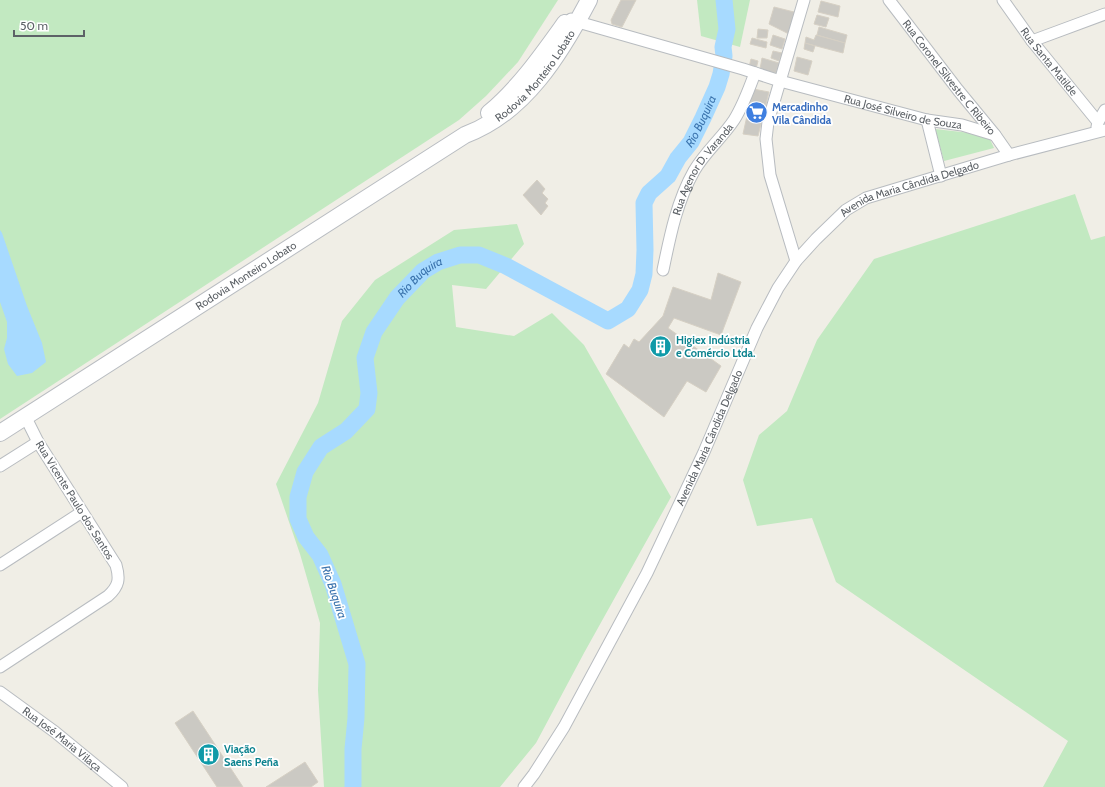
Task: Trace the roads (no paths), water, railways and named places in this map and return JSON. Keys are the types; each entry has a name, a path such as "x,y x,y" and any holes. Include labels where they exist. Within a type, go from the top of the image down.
{"main road":[{"name":"Rodovia Monteiro Lobato","path":"573,20 578,0"},
{"name":"Rodovia Monteiro Lobato","path":"0,433 466,135 510,93 589,0"}],"street":[{"path":"796,261 776,194 767,155 766,139 768,122 804,0"},
{"name":"Rua Coronel Silvestre C Ribeiro","path":"889,0 1009,155"},
{"name":"Rua Santa Matilde","path":"1002,0 1100,128"},
{"path":"1032,41 1105,14"},
{"name":"Rua José Silveiro de Souza","path":"573,20 780,81 927,120 962,125 995,135"},
{"name":"Rua Agenor D. Varanda","path":"663,270 669,240 687,186 695,170 737,115 755,73"},
{"path":"958,90 972,117 970,122 962,125"},
{"path":"1100,128 1105,110"},
{"path":"927,120 941,176"},
{"name":"Avenida Maria Cândida Delgado","path":"524,787 564,727 647,573 704,452 757,328 778,288 796,261 846,210 857,202 866,198 1100,128"},
{"name":"Rua Vicente Paulo dos Santos","path":"0,667 108,596 115,590 119,575 116,565 38,442 25,416"},
{"path":"0,466 38,442"},
{"path":"0,565 82,512"},
{"name":"Rua José Maria Vilaça","path":"0,692 55,732 122,787"}],"water":[{"path":"0,230 42,343 46,362 32,373 17,376 8,364 4,349 7,338 7,322 0,302"}],"waterway":[{"name":"Rio Buquira","path":"353,787 353,749 356,718 357,664 333,584 320,555 306,537 298,519 298,497 305,472 321,447 346,431 367,409 369,393 365,358 374,332 397,298 423,271 438,262 460,255 479,255 506,266 608,321 628,309 640,290 644,274 644,203 649,193 668,176 678,158 691,142 717,87 721,74 724,56 723,47 727,29 724,0"}],"place":[{"name":"Mercadinho Vila Cândida","path":"756,113"},
{"name":"Higiex Indústria e Comércio Ltda.","path":"661,346"},
{"name":"Viação Saens Peña","path":"209,755"}]}
